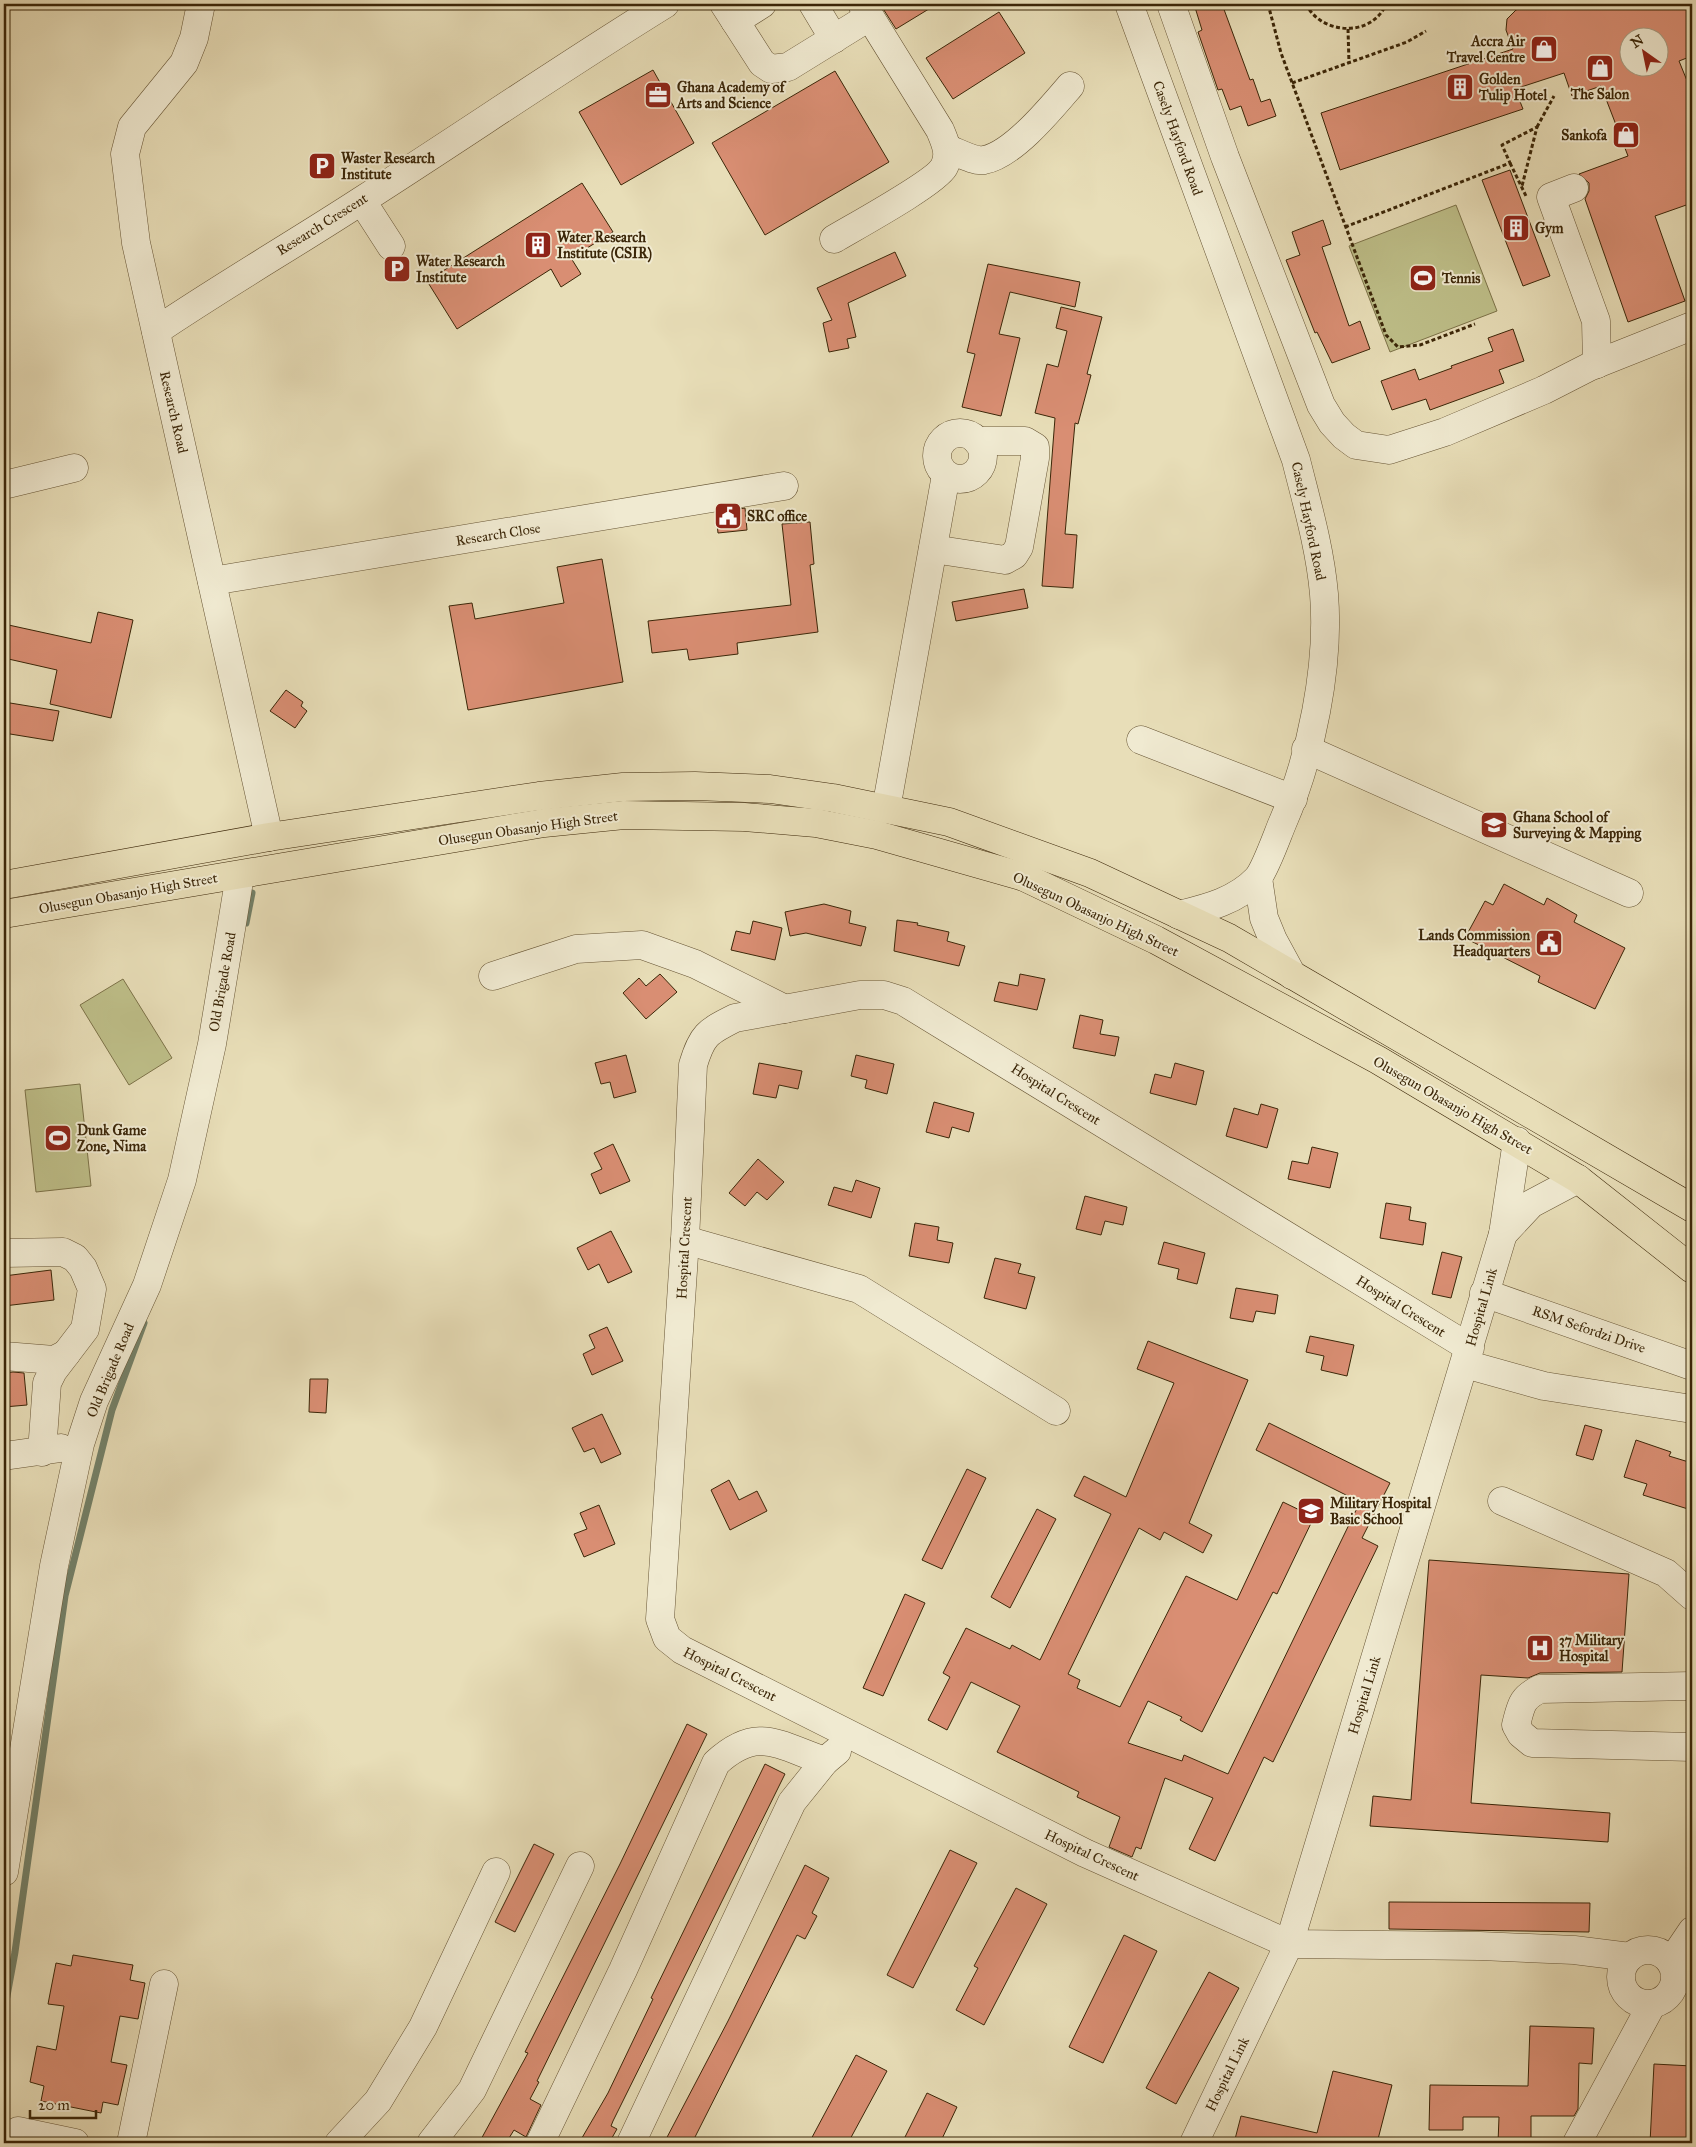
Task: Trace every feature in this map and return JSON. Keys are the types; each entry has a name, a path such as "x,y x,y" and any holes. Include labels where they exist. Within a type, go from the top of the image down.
{"main road":[{"name":"Olusegun Obasanjo High Street","path":"4,885 269,837 539,796 623,787 695,786 770,789 833,798 959,825 1090,873 1229,938 1692,1208"},
{"name":"Olusegun Obasanjo High Street","path":"4,914 544,823 624,815 744,817 816,823 877,835 1024,877 1147,936 1378,1060 1578,1179 1692,1269"}],"street":[{"name":"Research Road","path":"201,4 194,38 184,63 132,127 125,154 136,243 269,837"},
{"name":"Research Crescent","path":"156,331 242,274 362,201 569,63 665,4"},
{"path":"762,4 729,13 762,63 771,69 788,67 834,39 866,10 940,130 948,149 944,167 929,182 834,239"},
{"path":"813,4 834,39"},
{"name":"Casely Hayford Road","path":"1128,4 1296,460 1313,526 1324,594 1324,640 1319,701 1293,799 1258,878"},
{"path":"1171,4 1225,157 1321,405 1332,423 1356,445 1389,450 1406,446 1544,390 1598,364 1692,326"},
{"path":"948,149 982,161 998,155 1037,124 1070,86"},
{"path":"1574,188 1552,196 1596,321 1598,364"},
{"path":"362,201 391,246"},
{"path":"886,809 946,475 959,479 976,473 983,457 982,448 977,441 1026,441 1035,447 1035,458 1019,547 1014,555 1005,560 933,549"},
{"path":"4,484 74,468"},
{"name":"Research Close","path":"212,582 784,486"},
{"path":"1140,740 1293,799"},
{"path":"1306,749 1629,893"},
{"name":"Old Brigade Road","path":"4,1872 54,1566 80,1444 94,1401 147,1285 182,1180 212,1044 240,875"},
{"path":"1179,915 1219,905 1258,878 1264,918 1273,940 1292,975"},
{"path":"493,976 576,949 642,945 695,964 785,1009"},
{"name":"Hospital Crescent","path":"1289,1944 1085,1853 682,1650 667,1638 660,1619 685,1240 693,1065 700,1041 718,1026 735,1018 860,995 884,995 903,1001 1467,1356 1544,1386 1692,1409"},
{"name":"Hospital Link","path":"1194,2143 1289,1944 1503,1234 1517,1142"},
{"name":"Hospital Link","path":"1503,1234 1531,1204 1578,1179"},
{"path":"685,1240 858,1289 1056,1412"},
{"path":"4,1253 63,1252 75,1258 83,1268 92,1289 85,1329 47,1383 42,1452"},
{"name":"RSM Sefordzi Drive","path":"1484,1293 1692,1366"},
{"path":"85,1329 120,1344"},
{"path":"4,1356 54,1360 66,1354"},
{"path":"4,1456 42,1452 80,1444"},
{"path":"1502,1501 1666,1573 1692,1596"},
{"path":"1692,1686 1540,1689 1528,1695 1522,1702 1516,1725 1521,1734 1532,1743 1692,1747"},
{"path":"631,2143 792,1802 825,1761 853,1737"},
{"path":"540,2143 623,1970 716,1763 732,1748 745,1742 762,1740 825,1761"},
{"path":"430,2143 472,2090 580,1866"},
{"path":"339,2143 378,2101 423,2027 496,1872"},
{"path":"1671,1962 1692,1931"},
{"path":"1289,1944 1480,1946 1574,1950 1630,1957"},
{"path":"1577,2143 1652,2004 1668,1996 1675,1980 1671,1962 1662,1954 1652,1950 1640,1951 1630,1957 1620,1972 1623,1989 1635,2001 1652,2004"},
{"path":"131,2143 164,1984"},
{"path":"18,2131 75,2143"}],"path":[{"path":"1268,4 1281,53 1386,335 1398,347 1420,345 1475,324"},
{"path":"1306,4 1319,21 1333,27 1348,29 1362,26 1375,19 1386,4"},
{"path":"1348,29 1349,62"},
{"path":"1292,83 1408,42 1426,31"},
{"path":"1522,186 1537,127 1554,96"},
{"path":"1345,227 1510,163 1502,145 1537,127"}],"green space":[{"name":"Tennis","path":"1456,205 1497,311 1390,352 1349,246"},
{"path":"123,979 172,1058 129,1085 80,1005"},
{"name":"Dunk Game Zone, Nima","path":"80,1084 91,1186 36,1192 25,1090"}],"building":[{"path":"880,4 937,4 896,29"},
{"path":"1194,4 1222,4 1250,80 1253,79 1261,102 1270,99 1276,116 1248,126 1241,106 1230,110 1222,89 1218,90 1198,32 1202,30"},
{"path":"1530,4 1692,4 1692,56 1679,61 1692,93 1692,203 1655,216 1685,301 1628,322 1585,199 1589,191 1589,183 1579,174 1628,156 1601,86 1572,96 1564,73 1515,89 1523,109 1340,170 1321,113 1513,49 1506,30 1507,19 1516,10"},
{"path":"999,12 1025,53 953,99 926,58"},
{"path":"653,70 694,143 621,185 579,112"},
{"path":"835,71 889,162 765,235 712,143"},
{"name":"Gym","path":"1510,170 1550,276 1523,286 1482,180"},
{"name":"Water Research Institute (CSIR)","path":"582,183 613,232 571,258 581,274 561,287 551,269 457,329 427,281"},
{"path":"1323,220 1331,244 1322,247 1349,326 1360,321 1370,349 1332,363 1317,332 1315,333 1286,260 1300,255 1292,232"},
{"path":"895,252 906,276 848,303 856,337 847,339 849,348 829,352 823,323 832,320 817,288"},
{"path":"988,264 1080,282 1075,307 1010,292 999,334 1020,338 1001,416 962,407 975,354 967,352"},
{"path":"1061,307 1102,317 1087,374 1091,375 1078,424 1075,423 1065,534 1077,535 1073,588 1042,586 1055,418 1035,413 1047,364 1058,367 1067,331 1056,328"},
{"path":"1513,329 1524,361 1499,370 1504,383 1430,410 1426,399 1392,410 1381,381 1415,369 1419,380 1452,368 1451,366 1493,351 1488,338"},
{"path":"745,508 747,530 718,533 716,513"},
{"path":"810,522 814,564 810,565 818,632 737,643 738,654 689,660 687,649 652,653 648,621 791,605 782,524"},
{"path":"602,559 623,682 468,710 449,606 472,603 475,619 564,603 557,567"},
{"path":"1024,589 1028,608 956,621 952,602"},
{"path":"98,612 133,620 111,718 50,704 57,670 4,658 4,624 91,643"},
{"path":"286,690 303,702 301,706 307,711 295,728 270,711"},
{"path":"4,702 59,711 53,741 4,733"},
{"path":"1504,884 1544,905 1547,898 1577,915 1574,922 1625,948 1595,1009 1538,982 1540,976 1465,938 1485,901 1493,905"},
{"path":"824,904 851,911 849,923 866,927 861,946 806,933 790,936 785,912"},
{"path":"897,920 918,923 917,925 949,932 947,941 965,946 959,966 894,951"},
{"path":"753,921 782,928 775,960 731,950 736,931 750,934"},
{"path":"660,974 677,992 646,1019 623,993 639,978 646,986"},
{"path":"1020,974 1045,979 1037,1010 994,1001 999,982 1018,986"},
{"path":"1080,1015 1103,1020 1100,1034 1119,1037 1115,1056 1073,1048"},
{"path":"626,1055 636,1092 614,1098 610,1082 601,1084 595,1063"},
{"path":"856,1055 894,1064 887,1094 865,1088 867,1080 851,1076"},
{"path":"759,1063 802,1071 798,1089 779,1085 776,1098 753,1094"},
{"path":"1175,1063 1204,1071 1196,1105 1150,1093 1155,1074 1171,1078"},
{"path":"934,1102 974,1113 969,1132 952,1127 949,1138 926,1132"},
{"path":"1261,1104 1278,1109 1267,1148 1226,1136 1234,1108 1258,1115"},
{"path":"613,1144 630,1181 600,1194 591,1174 602,1169 594,1153"},
{"path":"1312,1147 1338,1153 1330,1188 1288,1179 1292,1161 1308,1164"},
{"path":"758,1159 784,1182 767,1200 757,1192 745,1206 729,1193"},
{"path":"856,1180 880,1188 871,1218 828,1205 834,1187 852,1192"},
{"path":"1085,1196 1127,1207 1123,1225 1105,1221 1101,1235 1076,1229"},
{"path":"1386,1203 1411,1207 1409,1220 1426,1223 1423,1245 1380,1238"},
{"path":"915,1223 939,1227 937,1240 953,1243 949,1263 909,1256"},
{"path":"611,1231 632,1272 608,1283 599,1264 588,1270 577,1248"},
{"path":"1164,1242 1205,1253 1197,1284 1177,1279 1179,1269 1158,1264"},
{"path":"1442,1252 1462,1257 1451,1298 1432,1294"},
{"path":"995,1258 1021,1264 1018,1273 1035,1277 1026,1309 984,1298"},
{"path":"51,1270 54,1300 4,1306 4,1276"},
{"path":"1236,1288 1278,1295 1275,1314 1256,1311 1253,1322 1230,1318"},
{"path":"607,1327 623,1361 592,1375 583,1354 595,1348 589,1335"},
{"path":"1310,1336 1354,1345 1347,1376 1321,1370 1324,1356 1306,1352"},
{"path":"1148,1341 1248,1380 1189,1523 1212,1535 1203,1553 1164,1532 1160,1540 1139,1528 1068,1674 1080,1680 1077,1688 1120,1707 1186,1576 1237,1600 1283,1502 1314,1517 1277,1594 1273,1592 1202,1732 1180,1720 1182,1717 1148,1701 1128,1743 1182,1761 1184,1755 1228,1774 1360,1502 1256,1450 1269,1423 1390,1483 1362,1538 1378,1546 1273,1762 1264,1757 1215,1861 1189,1849 1213,1798 1165,1778 1141,1849 1136,1847 1132,1857 1109,1847 1120,1817 1077,1797 1079,1792 997,1752 1020,1706 971,1682 947,1730 928,1720 950,1677 943,1673 966,1628 1010,1649 1012,1645 1040,1660 1111,1514 1074,1496 1084,1476 1126,1497 1174,1383 1137,1369"},
{"path":"4,1373 24,1373 27,1405 4,1407"},
{"path":"310,1379 328,1379 326,1413 309,1412"},
{"path":"602,1414 621,1454 601,1463 594,1448 584,1452 572,1428"},
{"path":"1585,1425 1602,1430 1593,1460 1576,1455"},
{"path":"1636,1440 1671,1452 1669,1456 1692,1463 1692,1497 1688,1509 1643,1495 1647,1484 1624,1477"},
{"path":"967,1469 986,1478 942,1569 922,1560"},
{"path":"729,1480 739,1500 757,1491 767,1511 730,1530 711,1490"},
{"path":"599,1505 615,1544 584,1557 574,1534 587,1529 580,1513"},
{"path":"1037,1509 1056,1519 1010,1608 991,1597"},
{"path":"1429,1560 1629,1574 1622,1672 1540,1673 1528,1678 1481,1675 1471,1803 1610,1813 1608,1842 1370,1826 1373,1796 1411,1800"},
{"path":"905,1594 925,1603 883,1696 863,1688"},
{"path":"687,1724 707,1734 537,2081 539,2082 530,2099 541,2105 526,2137 514,2130 506,2143 479,2143 528,2053 525,2052 620,1864"},
{"path":"765,1764 785,1774 613,2121 611,2126 617,2129 609,2143 579,2143 608,2093 653,1999 651,1998"},
{"path":"534,1844 554,1854 515,1932 495,1922"},
{"path":"950,1850 977,1863 913,1988 887,1975"},
{"path":"805,1865 829,1878 812,1913 817,1916 805,1939 797,1935 692,2143 664,2143 728,2021"},
{"path":"1016,1888 1047,1904 984,2025 956,2010 978,1968 974,1966"},
{"path":"1389,1902 1590,1903 1589,1932 1389,1929"},
{"path":"1124,1935 1157,1951 1103,2063 1069,2047"},
{"path":"73,1955 133,1965 130,1980 145,1983 138,2019 120,2016 111,2062 127,2065 118,2105 103,2102 101,2113 41,2101 44,2086 30,2082 37,2046 56,2050 64,2006 48,2004 56,1963 71,1966"},
{"path":"1209,1972 1239,1988 1176,2104 1146,2088"},
{"path":"1530,2026 1594,2028 1592,2064 1579,2063 1578,2109 1574,2116 1531,2116 1531,2143 1498,2143 1499,2117 1463,2117 1463,2130 1429,2130 1430,2085 1528,2086"},
{"path":"856,2055 887,2071 848,2143 809,2143"},
{"path":"1654,2064 1692,2066 1692,2143 1650,2143"},
{"path":"1333,2071 1392,2085 1377,2143 1234,2143 1241,2116 1317,2133"},
{"path":"927,2093 957,2107 940,2143 902,2143"}],"waterway":[{"path":"246,923 252,893"},
{"path":"4,2012 15,1952 65,1596 112,1410 144,1323"}],"place":[{"name":"Accra Air Travel Centre","path":"1544,49"},
{"name":"The Salon","path":"1600,68"},
{"name":"Golden Tulip Hotel","path":"1460,87"},
{"name":"Ghana Academy of Arts and Science","path":"658,95"},
{"name":"Sankofa","path":"1626,135"},
{"name":"Waster Research Institute","path":"322,166"},
{"name":"Gym","path":"1516,228"},
{"name":"Water Research Institute (CSIR)","path":"538,245"},
{"name":"Water Research Institute","path":"397,269"},
{"name":"Tennis","path":"1423,278"},
{"name":"SRC office","path":"728,516"},
{"name":"Ghana School of Surveying & Mapping","path":"1494,825"},
{"name":"Lands Commission Headquarters","path":"1549,943"},
{"name":"Dunk Game Zone, Nima","path":"58,1138"},
{"name":"Military Hospital Basic School","path":"1311,1511"},
{"name":"37 Military Hospital","path":"1540,1648"}]}
